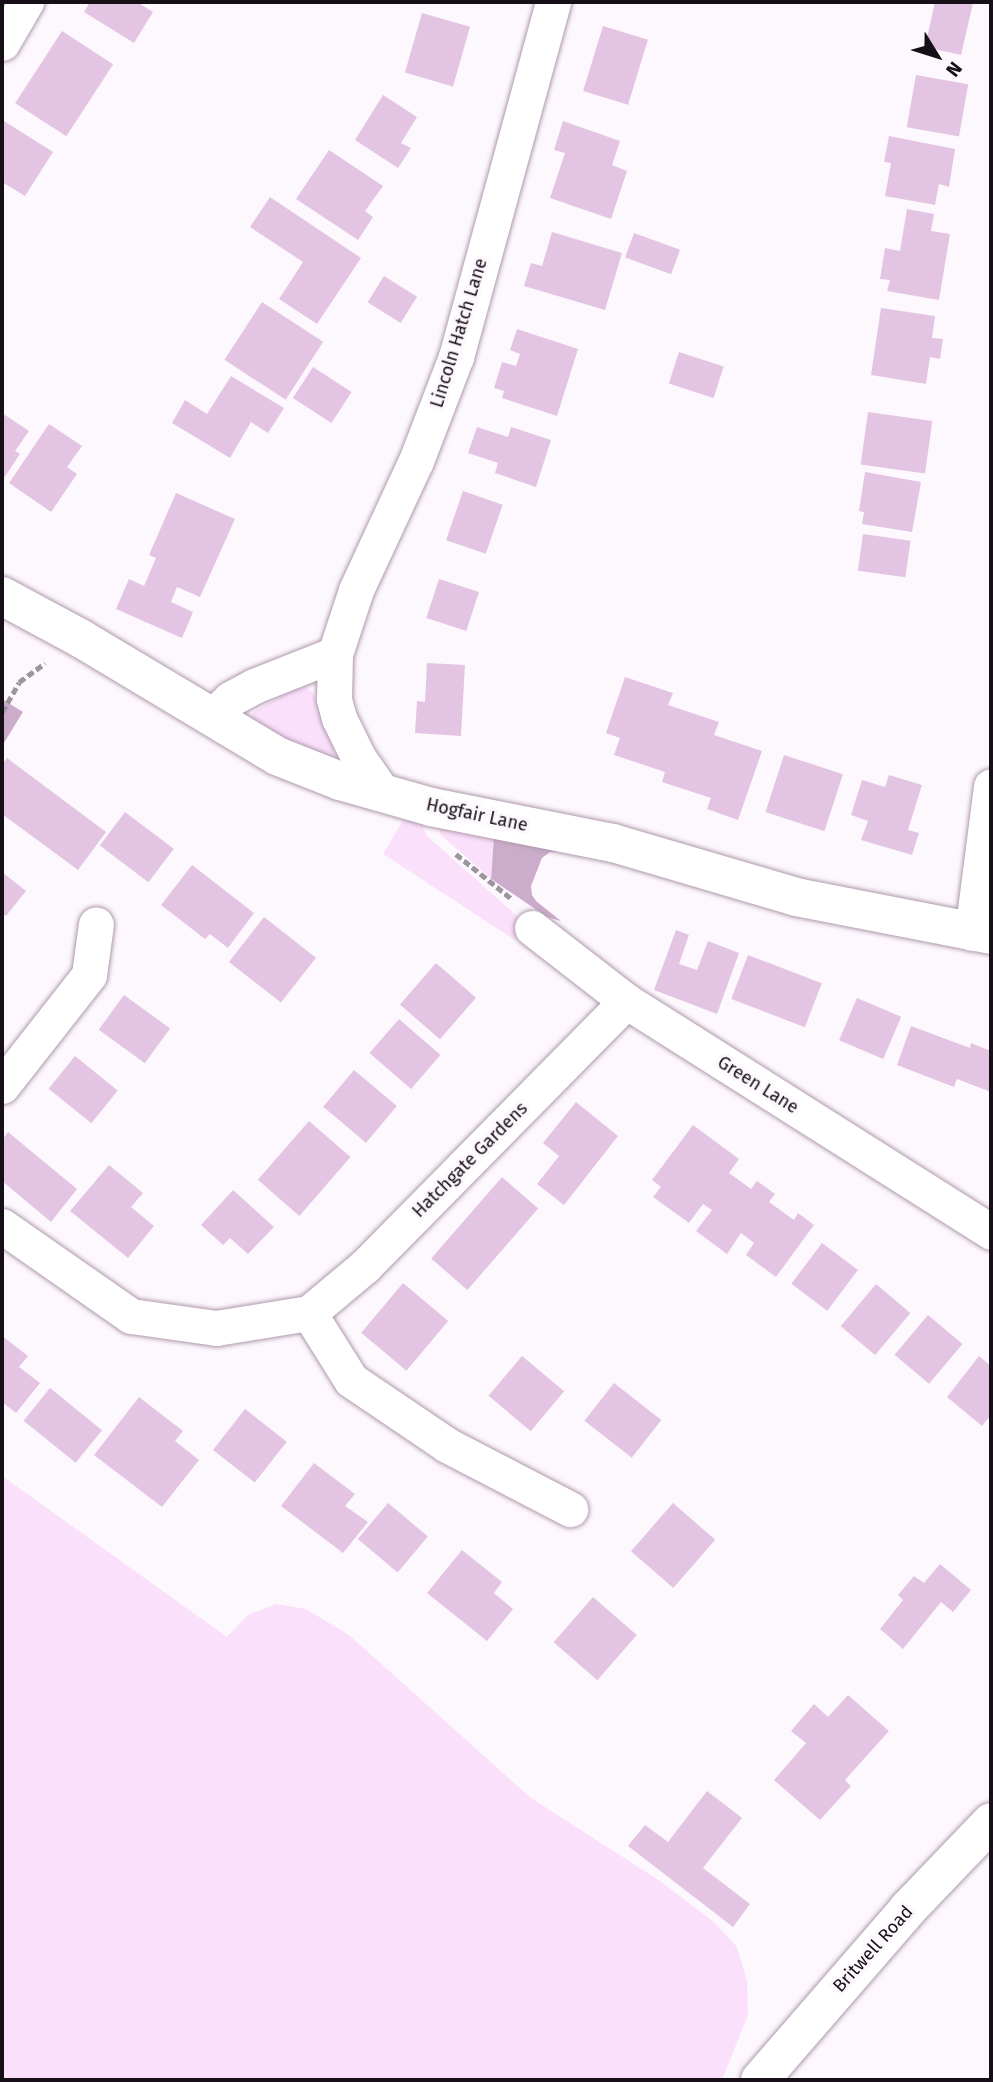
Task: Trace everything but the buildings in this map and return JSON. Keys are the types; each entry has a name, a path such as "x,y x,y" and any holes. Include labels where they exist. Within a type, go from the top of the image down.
{"street":[{"path":"2,43 26,2"},
{"name":"Lincoln Hatch Lane","path":"383,793 352,748 339,718 334,699 335,654 356,590 416,461 456,357 553,2"},
{"name":"Hogfair Lane","path":"2,596 80,638 277,756 310,771 431,807 614,843 796,897 982,934"},
{"path":"211,717 230,699 254,685 335,654"},
{"path":"982,934 991,786"},
{"path":"2,1086 89,975 96,924"},
{"name":"Green Lane","path":"532,928 626,1001 991,1233"},
{"name":"Hatchgate Gardens","path":"309,1313 365,1266 626,1001"},
{"path":"2,1226 131,1317 216,1328 309,1313 351,1380 447,1445 570,1508"},
{"name":"Britwell Road","path":"760,2080 899,1919 991,1822"}],"path":[{"path":"2,712 19,682 80,638"},
{"path":"431,807 435,837 529,913 532,928"}],"shaded area":[{"path":"306,687 313,693 335,748 332,759 304,749 250,718 255,711 295,688"},
{"path":"2,699 23,712 2,746"},
{"path":"405,817 421,822 426,835 527,925 515,940 383,854"},
{"path":"437,825 494,836 491,879 441,835"},
{"path":"494,836 561,851 550,852 542,858 531,886 536,901 561,921 547,917 491,879"},
{"path":"2,1476 227,1637 248,1615 276,1604 306,1609 349,1635 531,1798 660,1881 715,1923 737,1947 747,1981 748,2015 722,2080 2,2080"}]}
